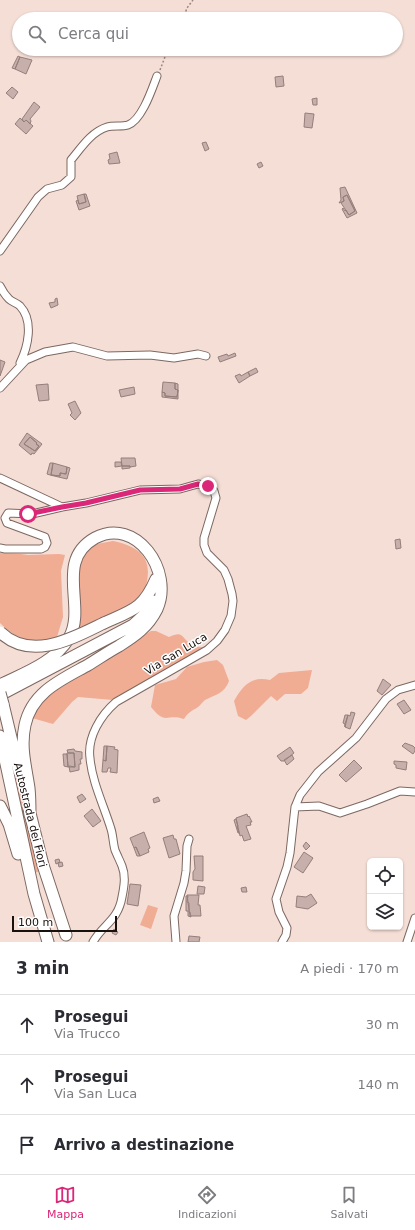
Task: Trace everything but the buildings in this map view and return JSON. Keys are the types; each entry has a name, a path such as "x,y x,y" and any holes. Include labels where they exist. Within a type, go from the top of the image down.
{"highway":[{"path":"0,685 51,658 69,637 75,615 72,574 79,554 89,543 94,539 107,534 127,536 145,547 156,565 160,576 162,591 158,607 148,625 136,635 45,690 36,700 29,712 25,725 23,741 25,769 29,789 30,815"},
{"path":"1,697 139,620 152,603 155,595 156,565"},
{"path":"0,632 10,640 21,644 48,646 61,643 132,610 142,602 150,592 156,578"},
{"name":"Autostrada dei Fiori","path":"1,697 43,865 66,935"},
{"name":"Autostrada dei Fiori","path":"0,736 34,894 48,942"},
{"path":"0,806 9,824 25,878 34,894"}],"street":[{"path":"0,250 38,197 47,189 62,184 71,177 71,160 95,132 107,127 128,125 140,115 147,102 157,76"},
{"path":"0,286 9,299 19,306 27,316 29,326 22,359 17,370"},
{"path":"0,388 26,360 45,352 73,347 107,356 150,355 174,358 198,354 206,356"},
{"path":"0,478 62,507"},
{"name":"Via San Luca","path":"62,507 86,503 140,490 180,489 198,484 208,486 214,491 216,498 204,538 204,545 207,553 224,570 232,594 231,616 226,630 217,641 207,650 184,664 116,702 110,707 98,724 92,739 89,758 96,785 112,830 115,850 123,868 124,876 122,898 119,908 112,920 92,942"},
{"path":"0,548 41,549 45,547 47,543 46,538 43,536 7,523 5,520 6,514 10,512 32,514 62,507"},
{"path":"282,942 286,936 287,928 279,912 276,900 288,860 295,808 300,795 312,779 356,738 386,699 398,690 415,685"},
{"path":"295,808 319,806 340,813 400,791 405,790 415,792"},
{"path":"176,942 174,916 184,883 189,838"},
{"path":"407,942 415,918"}],"path":[{"path":"186,12 193,0"},
{"path":"157,76 165,56"}],"shaded area":[{"path":"113,541 135,549 145,558 148,572 145,589 140,598 133,604 100,620 77,628 78,564 90,548 97,544"},
{"path":"0,553 65,555 61,571 63,617 57,637 40,640 26,639 13,634 0,623"},
{"path":"151,631 156,631 169,637 177,634 197,647 204,647 202,651 164,670 113,700 78,697 53,724 32,718 40,704 50,694"},
{"path":"217,660 223,665 229,681 227,685 219,693 204,701 184,719 173,717 163,718 151,707 155,685 176,679 187,667"},
{"path":"312,670 308,688 301,694 285,694 277,701 271,696 246,720 238,716 234,701 244,686 248,683 258,679 270,680 279,673"},
{"path":"16,774 40,871 34,873 13,775"},
{"path":"148,905 158,908 151,929 140,925"}],"route":[{"path":"28,514 86,503 140,490 170,488 180,489 198,484 208,486"}]}
